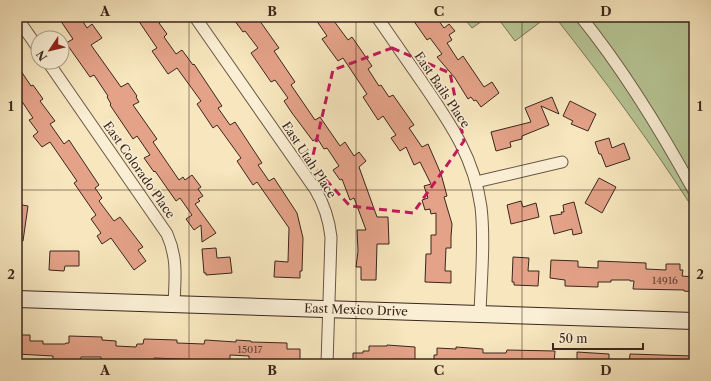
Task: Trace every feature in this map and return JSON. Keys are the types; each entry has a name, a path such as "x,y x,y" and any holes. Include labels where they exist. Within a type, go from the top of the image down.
{"street":[{"name":"East Utah Place","path":"195,17 320,197 329,223 331,237 327,364"},
{"name":"East Bails Place","path":"377,17 451,123 467,155 476,182 481,207 480,314"},
{"path":"581,17 606,50 649,114 694,191"},
{"path":"17,18 30,37"},
{"name":"East Colorado Place","path":"54,70 167,234 173,247 175,262 174,304"},
{"path":"476,182 562,162"},
{"name":"East Mexico Drive","path":"17,299 694,322"}],"highlighted area":[{"path":"392,48 450,73 464,141 413,213 350,206 311,164 333,70"}],"green space":[{"path":"463,17 488,17 472,28"},
{"path":"497,17 547,17 515,41"},
{"path":"555,17 694,17 694,210 627,112"}],"building":[{"path":"58,17 80,17 87,28 92,24 102,38 91,45 121,87 128,83 137,96 136,97 139,102 133,105 157,139 153,142 179,180 183,177 185,180 192,175 201,187 198,189 203,196 198,199 200,201 195,204 216,233 202,242 201,225 194,230 186,219 192,215 180,198 176,201 144,158 150,155 137,136 133,139 110,105 108,96 94,75 90,77 70,49 70,41 73,39 70,35 70,30 67,30"},
{"path":"136,17 168,17 159,23 167,34 164,37 176,54 182,50 193,65 194,64 222,106 218,108 230,125 235,122 262,163 258,165 269,181 274,178 297,213 303,238 302,271 300,271 300,278 274,277 275,261 288,262 289,228 257,182 253,185 237,161 241,158 217,125 213,128 197,104 201,101 177,68 168,74 152,51 157,48"},
{"path":"232,17 257,17 279,48 274,51 295,82 291,85 315,120 320,117 340,146 345,142 354,156 359,152 366,161 359,167 377,217 388,217 389,244 377,244 376,280 361,280 361,267 356,267 358,251 357,230 366,230 354,198 350,200 342,179 340,180 333,170 339,166 327,148 324,149 317,138 313,141 292,113 284,101 288,98 275,80 271,82 251,53 258,48 245,31 243,32"},
{"path":"314,17 331,17 348,40 352,37 372,66 368,69 379,86 381,85 389,97 393,95 414,125 409,128 422,147 428,144 441,174 447,196 444,197 452,224 451,248 446,248 445,271 451,271 451,283 425,282 426,254 431,254 431,235 436,235 436,213 431,214 430,209 425,210 422,200 428,198 424,186 431,184 420,162 414,165 406,147 400,151 391,138 396,135 383,116 378,120 363,97 367,94 343,58 338,61 322,39 327,36"},
{"path":"411,17 436,17 444,28 449,24 455,31 449,35 452,40 447,43 458,60 463,56 484,87 492,82 499,93 481,107 476,100 474,101 471,97 468,99 455,78 437,57 442,54 430,38 427,40"},
{"path":"17,65 31,86 33,85 43,99 40,101 55,121 50,124 64,144 69,140 99,185 95,188 102,198 99,201 114,221 120,217 143,247 138,250 146,261 134,270 111,238 102,244 97,236 101,233 91,219 96,215 74,183 77,181 50,142 42,147 33,136 38,132 29,120 33,118 17,94"},
{"path":"552,97 559,114 541,106 549,125 522,136 522,139 510,142 511,147 496,151 491,132 531,122 525,108"},
{"path":"570,101 596,114 588,131 571,124 573,121 563,116"},
{"path":"609,138 612,148 624,143 630,159 606,167 595,142"},
{"path":"599,178 616,187 602,213 585,203"},
{"path":"521,201 523,207 536,203 539,217 511,224 507,205"},
{"path":"574,202 582,233 573,235 572,229 554,234 550,216 562,214 561,212 564,212 563,205"},
{"path":"17,204 28,206 23,241 17,241"},
{"path":"216,248 217,258 230,257 232,273 206,275 206,273 204,273 202,249"},
{"path":"50,251 79,251 79,266 65,266 64,271 49,270"},
{"path":"513,257 529,258 528,271 539,271 538,286 514,285 514,282 512,282"},
{"path":"551,260 578,261 578,267 598,268 598,261 646,263 646,269 666,270 666,264 680,264 680,270 683,270 682,276 694,277 694,292 684,290 633,289 634,281 630,280 598,282 598,287 565,286 565,280 550,278"},
{"path":"17,335 30,335 30,341 43,341 43,344 69,343 69,336 102,337 102,340 116,341 116,346 136,347 137,344 143,344 144,339 177,340 177,343 204,344 205,340 287,343 287,349 300,349 300,364 249,363 249,356 230,355 230,361 154,358 154,364 101,363 101,357 81,357 80,362 53,361 53,356 17,354"},
{"path":"387,345 415,347 415,361 381,360 381,364 353,364 353,353 363,353 363,351 369,351 369,346"},
{"path":"456,347 483,349 483,353 506,353 507,350 555,351 554,364 434,364 434,355 437,355 437,348 456,349"},
{"path":"577,352 609,354 609,364 577,364"},
{"path":"630,354 692,356 692,364 629,364"}]}
